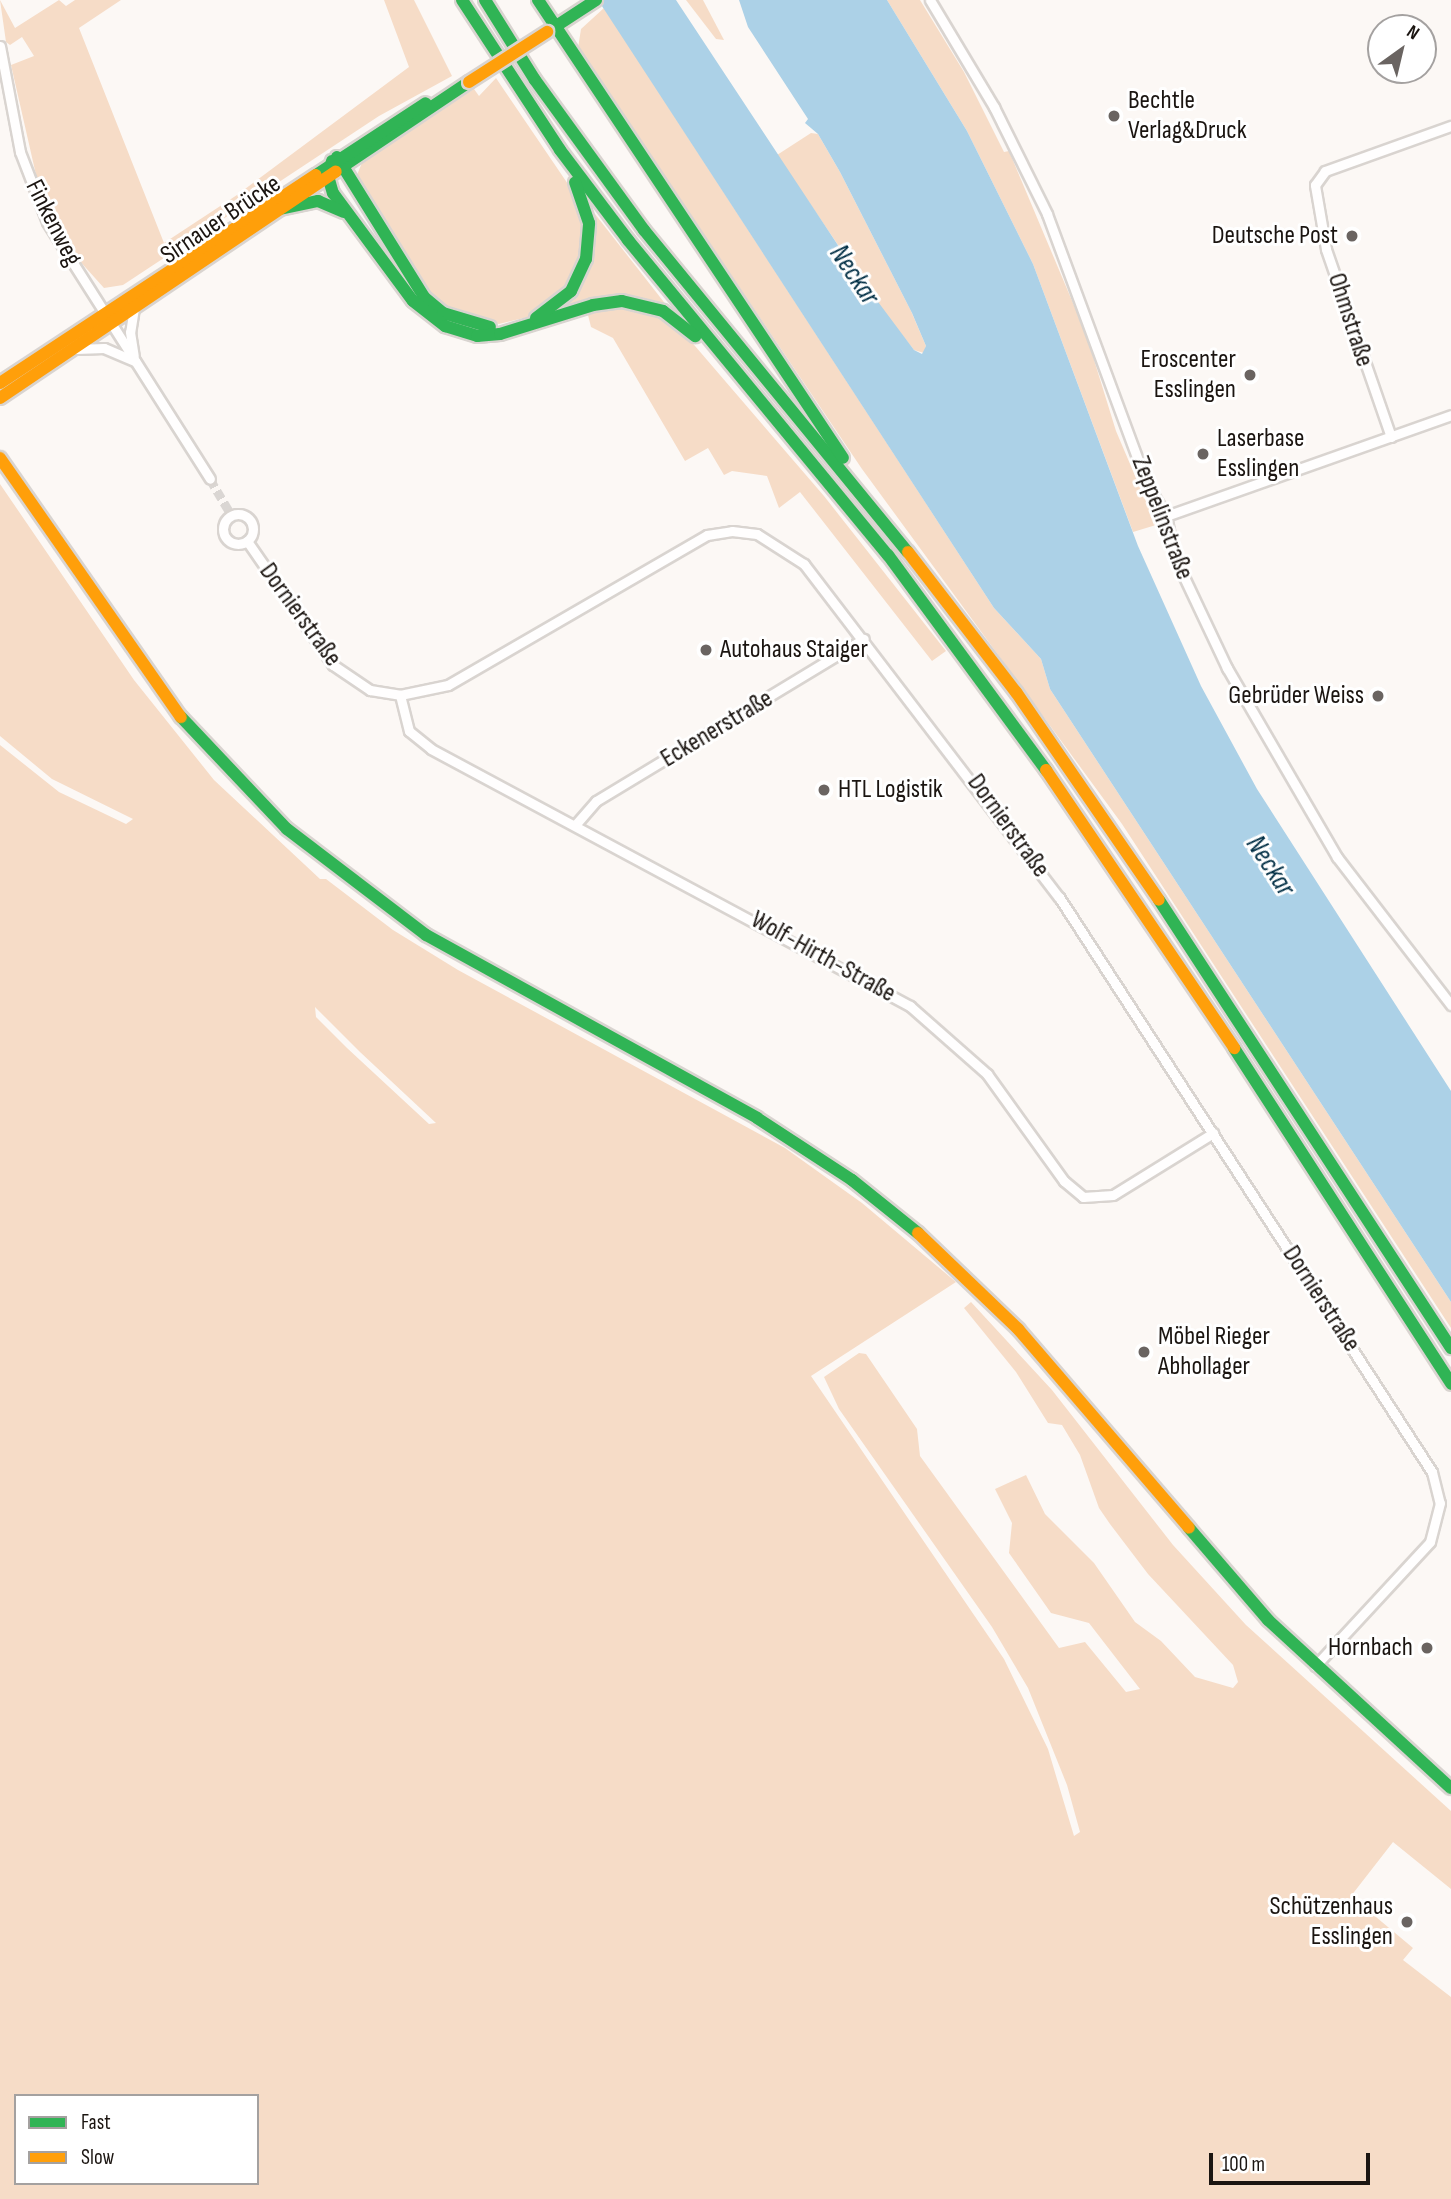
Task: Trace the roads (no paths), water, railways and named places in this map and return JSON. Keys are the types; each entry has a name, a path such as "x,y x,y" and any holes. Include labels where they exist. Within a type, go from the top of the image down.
{"main road":[{"path":"462,0 560,150 728,363 888,555 1052,776 1451,1384"},
{"path":"485,0 543,91 630,212 858,487 969,629 1091,799 1451,1348"},
{"path":"538,0 551,29 825,426 858,487"},
{"name":"Sirnauer Brücke","path":"1,395 107,316 406,114 470,82 596,0"},
{"path":"560,150 589,223 582,270 554,307 531,320 496,328 452,317 424,297 337,162 328,176 333,193 412,301 457,331 500,334 593,305 632,301 672,317 728,363"},
{"name":"Sirnauer Brücke","path":"1,395 69,350 107,316 134,306 328,176"},
{"path":"280,209 318,201 351,217"},
{"path":"0,458 158,690 228,772 287,829 426,935 757,1118 881,1202 944,1255 1018,1329 1206,1553 1315,1666 1451,1788"}],"street":[{"name":"Zeppelinstraße","path":"930,0 1038,195 1088,317 1147,484 1166,516 1175,558 1227,668 1284,771 1340,861 1451,1005"},
{"name":"Finkenweg","path":"0,46 16,134 30,184 56,238 107,316"},
{"name":"Ohmstraße","path":"1391,437 1326,249 1315,185 1325,171 1451,126"},
{"path":"134,306 130,332 135,361"},
{"path":"107,316 210,479"},
{"path":"69,350 104,348 135,361"},
{"path":"1166,516 1451,415"},
{"name":"Dornierstraße","path":"247,541 333,665 370,690 400,695 448,685 689,543 723,531 757,534 796,557 864,639 1040,870 1419,1447 1438,1487 1439,1512 1430,1542 1315,1666"},
{"name":"Eckenerstraße","path":"576,824 596,801 864,639"},
{"name":"Wolf-Hirth-Straße","path":"400,695 408,729 428,747 576,824 910,1006 987,1074 1064,1181 1083,1197 1113,1195 1213,1133"}],"water":[{"name":"Neckar","path":"598,0 676,0 855,271 914,350 922,354 926,346 912,313 840,172 818,134 805,123 808,119 748,27 739,0 887,0 967,131 1033,264 1138,546 1201,686 1257,789 1451,1091 1451,1302 1050,689 1041,659 994,608"}],"tunnel":[{"path":"210,479 232,516"}],"place":[{"name":"Bechtle Verlag&Druck","path":"1114,116"},
{"name":"Deutsche Post","path":"1352,236"},
{"name":"Eroscenter Esslingen","path":"1250,375"},
{"name":"Laserbase Esslingen","path":"1203,454"},
{"name":"Autohaus Staiger","path":"706,650"},
{"name":"Gebrüder Weiss","path":"1378,696"},
{"name":"HTL Logistik","path":"824,790"},
{"name":"Möbel Rieger Abhollager","path":"1144,1352"},
{"name":"Hornbach","path":"1427,1648"},
{"name":"Schützenhaus Esslingen","path":"1407,1922"}]}
